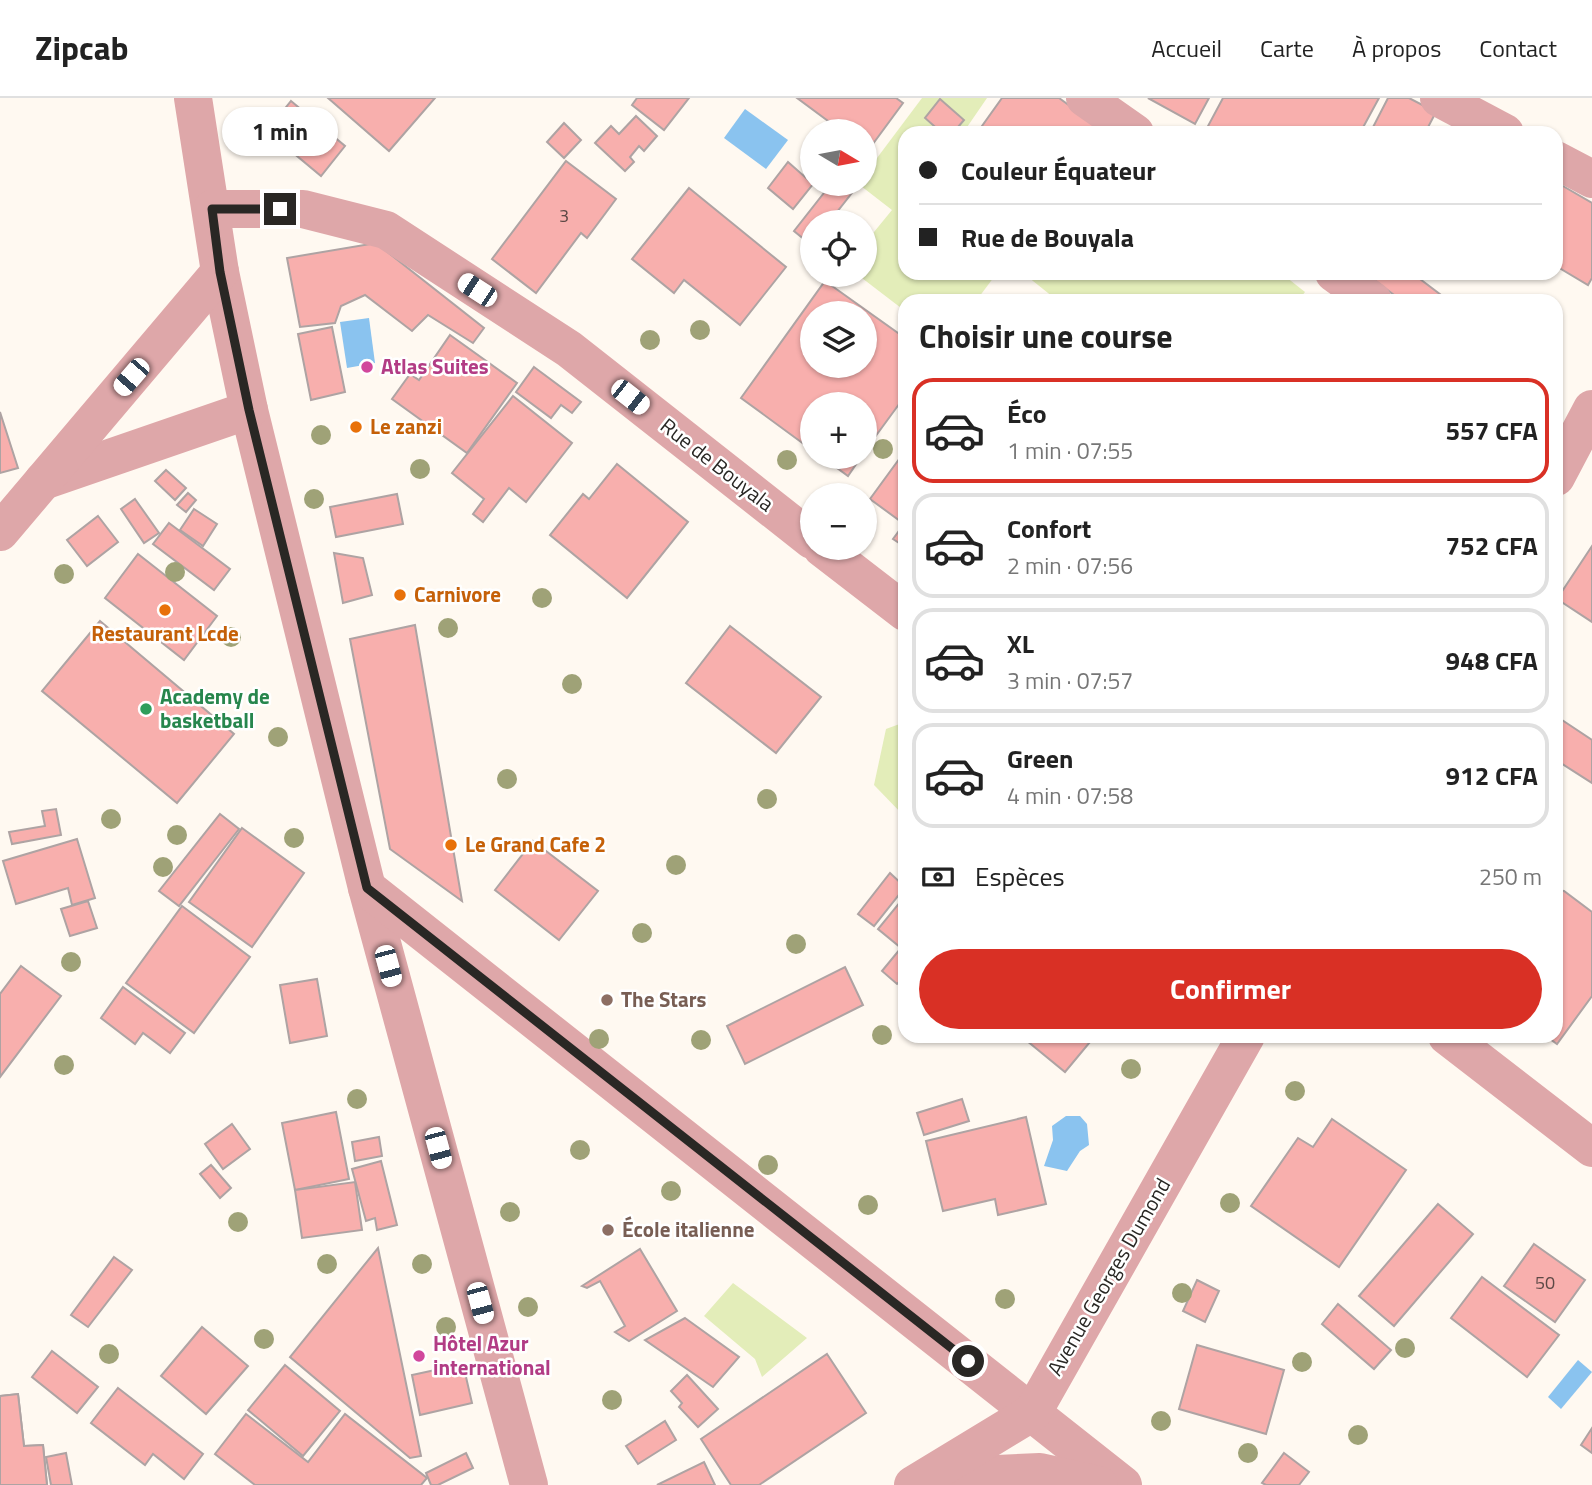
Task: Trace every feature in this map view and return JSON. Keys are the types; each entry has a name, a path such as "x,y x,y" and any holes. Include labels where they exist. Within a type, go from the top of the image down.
{"street":[{"path":"193,98 220,272 249,410 367,888 529,1485"},
{"path":"1085,98 1125,126"},
{"path":"1439,98 1492,126"},
{"path":"1563,164 1592,179"},
{"name":"Rue de Bouyala","path":"212,209 303,209 386,230 569,349 800,531"},
{"path":"0,532 220,272"},
{"path":"1344,280 1363,294"},
{"path":"41,482 249,410"},
{"path":"1563,464 1592,410"},
{"path":"838,560 898,607"},
{"path":"367,888 1123,1485"},
{"name":"Avenue Georges Dumond","path":"921,1481 1033,1412 1242,1043"},
{"path":"1456,1043 1592,1148"},
{"name":"Avenue Georges Dumond","path":"921,1481 1041,1472 1099,1485"}],"green space":[{"path":"922,98 987,98 968,126 901,126"},
{"path":"898,130 898,280 992,280 981,294 898,294 898,306 874,287 877,287 877,228 892,210 874,196 877,196 877,158"},
{"path":"1032,280 1290,280 1305,292 1303,294 1049,294"},
{"path":"898,725 898,810 874,785 886,729"},
{"path":"733,1283 807,1338 762,1377 755,1359 704,1316"}],"water":[{"path":"745,109 788,140 766,169 724,138"},
{"path":"369,318 375,363 347,368 340,322"},
{"path":"1066,1116 1080,1116 1087,1124 1089,1145 1080,1151 1067,1171 1044,1166 1053,1140 1052,1126"},
{"path":"1578,1360 1592,1372 1561,1409 1548,1397"}],"building":[{"path":"328,98 435,98 389,151"},
{"path":"637,98 689,98 664,130 632,105"},
{"path":"797,98 896,98 903,103 877,138 877,119 825,119"},
{"path":"1002,98 1059,98 1097,126 982,126"},
{"path":"1148,98 1209,98 1195,124"},
{"path":"1223,98 1379,98 1364,126 1208,126"},
{"path":"1388,98 1409,98 1436,112 1429,126 1374,126"},
{"path":"940,99 964,120 959,126 934,126 925,118"},
{"path":"291,101 345,146 321,176 267,131"},
{"path":"636,116 657,136 644,151 639,146 630,157 634,162 625,171 595,143 611,126 619,134"},
{"path":"564,123 581,140 564,158 547,142"},
{"path":"566,161 616,199 587,238 581,233 536,293 492,259"},
{"path":"788,162 800,173 800,196 803,196 793,209 768,188"},
{"path":"1563,186 1592,203 1592,278 1588,285 1563,270"},
{"path":"689,188 786,267 740,325 684,280 674,293 632,259"},
{"path":"822,196 850,196 838,210 811,210"},
{"path":"800,223 800,236 794,231"},
{"path":"376,243 484,328 473,343 428,315 412,331 365,295 341,306 335,323 300,327 287,258"},
{"path":"1374,280 1421,280 1440,294 1393,294"},
{"path":"821,287 833,287 853,301 811,301"},
{"path":"800,316 800,378 877,378 877,318 898,333 898,406 877,434 877,392 800,392 800,441 741,398"},
{"path":"332,327 345,392 311,400 298,334"},
{"path":"450,335 517,383 467,453 392,399 410,374 419,380"},
{"path":"534,367 581,402 572,413 561,405 551,418 516,392"},
{"path":"513,396 572,443 526,502 509,488 483,522 473,514 484,499 452,473"},
{"path":"0,412 18,468 0,473"},
{"path":"898,461 898,520 877,504 877,489"},
{"path":"617,464 688,522 627,598 550,535 583,494 589,499"},
{"path":"838,469 853,469 848,476"},
{"path":"166,470 186,488 175,500 155,481"},
{"path":"188,493 196,500 186,512 177,505"},
{"path":"397,494 403,524 336,537 330,507"},
{"path":"135,499 159,533 144,543 121,509"},
{"path":"194,509 217,524 203,546 180,530"},
{"path":"98,516 118,542 87,566 67,540"},
{"path":"169,523 230,569 214,590 153,544"},
{"path":"1592,546 1592,622 1563,603 1563,590"},
{"path":"334,553 363,558 372,595 343,603"},
{"path":"138,554 217,616 184,660 105,598"},
{"path":"100,621 234,734 177,803 42,691"},
{"path":"415,625 462,901 390,849 350,639"},
{"path":"730,626 821,697 776,753 686,683"},
{"path":"1563,721 1592,740 1592,783 1563,764"},
{"path":"56,809 61,835 12,844 9,832 45,826 42,811"},
{"path":"220,814 239,829 179,906 159,891"},
{"path":"242,828 304,873 252,947 189,902"},
{"path":"77,839 95,898 72,905 68,888 16,904 3,861"},
{"path":"533,841 598,891 559,940 495,890"},
{"path":"890,873 898,880 898,896 874,926 858,914"},
{"path":"1563,891 1592,912 1592,996 1563,1036"},
{"path":"88,901 97,928 70,936 61,909"},
{"path":"898,905 898,946 878,929"},
{"path":"182,906 250,957 194,1033 126,983"},
{"path":"898,952 898,983 882,971"},
{"path":"21,966 61,996 0,1077 0,994"},
{"path":"845,967 863,1005 745,1064 727,1026"},
{"path":"317,979 327,1036 290,1043 280,985"},
{"path":"123,987 185,1033 170,1053 143,1033 135,1044 101,1018"},
{"path":"1030,1043 1089,1043 1065,1072"},
{"path":"962,1099 969,1121 924,1135 917,1113"},
{"path":"336,1112 349,1179 295,1190 282,1123"},
{"path":"1026,1117 1046,1204 998,1215 995,1199 943,1211 926,1141"},
{"path":"1332,1119 1406,1170 1339,1267 1251,1206 1298,1138 1313,1147"},
{"path":"232,1124 250,1149 223,1169 205,1144"},
{"path":"379,1137 382,1156 355,1161 352,1142"},
{"path":"381,1161 397,1225 377,1230 375,1218 366,1221 352,1169"},
{"path":"211,1165 231,1188 220,1198 200,1174"},
{"path":"355,1182 362,1230 302,1238 295,1190"},
{"path":"1438,1204 1473,1234 1394,1326 1359,1296"},
{"path":"1534,1244 1585,1280 1555,1322 1504,1286"},
{"path":"378,1248 421,1456 410,1458 290,1357"},
{"path":"640,1249 677,1311 629,1341 615,1332 625,1326 600,1281 587,1288 582,1286"},
{"path":"114,1257 132,1270 88,1327 71,1315"},
{"path":"1482,1277 1559,1335 1527,1377 1451,1318"},
{"path":"1197,1280 1219,1291 1205,1322 1183,1311"},
{"path":"1338,1304 1391,1350 1374,1369 1322,1324"},
{"path":"685,1318 739,1357 713,1387 645,1340"},
{"path":"202,1327 248,1366 206,1414 161,1376"},
{"path":"1197,1345 1284,1370 1266,1434 1179,1409"},
{"path":"52,1351 98,1387 77,1413 32,1377"},
{"path":"827,1354 866,1413 759,1485 731,1485 701,1439"},
{"path":"463,1364 472,1403 420,1415 412,1375"},
{"path":"285,1365 340,1411 303,1456 248,1410"},
{"path":"687,1375 718,1409 698,1427 679,1407 682,1403 671,1391"},
{"path":"118,1388 203,1454 184,1479 153,1454 145,1465 91,1423"},
{"path":"18,1394 24,1446 43,1445 47,1485 0,1485 0,1396"},
{"path":"18,1394 24,1446 43,1445 47,1485 0,1485 0,1396"},
{"path":"246,1414 308,1462 345,1414 427,1478 421,1485 255,1485 215,1454"},
{"path":"665,1421 676,1440 638,1464 626,1446"},
{"path":"1592,1428 1592,1453 1581,1445"},
{"path":"66,1453 72,1485 51,1485 46,1457"},
{"path":"466,1453 473,1468 438,1485 431,1485 426,1473"},
{"path":"1284,1453 1309,1472 1299,1485 1262,1483"},
{"path":"704,1462 715,1485 657,1485"}],"place":[{"name":"Atlas Suites","path":"367,367"},
{"name":"Le zanzi","path":"356,427"},
{"name":"Carnivore","path":"400,595"},
{"name":"Restaurant Lcde","path":"165,610"},
{"name":"Academy de basketball","path":"146,709"},
{"name":"Le Grand Cafe 2","path":"451,845"},
{"name":"The Stars","path":"607,1000"},
{"name":"École italienne","path":"608,1230"},
{"name":"Hôtel Azur international","path":"419,1356"}],"route":[{"path":"280,209 212,209 220,272 249,410 367,888 968,1361"}]}
